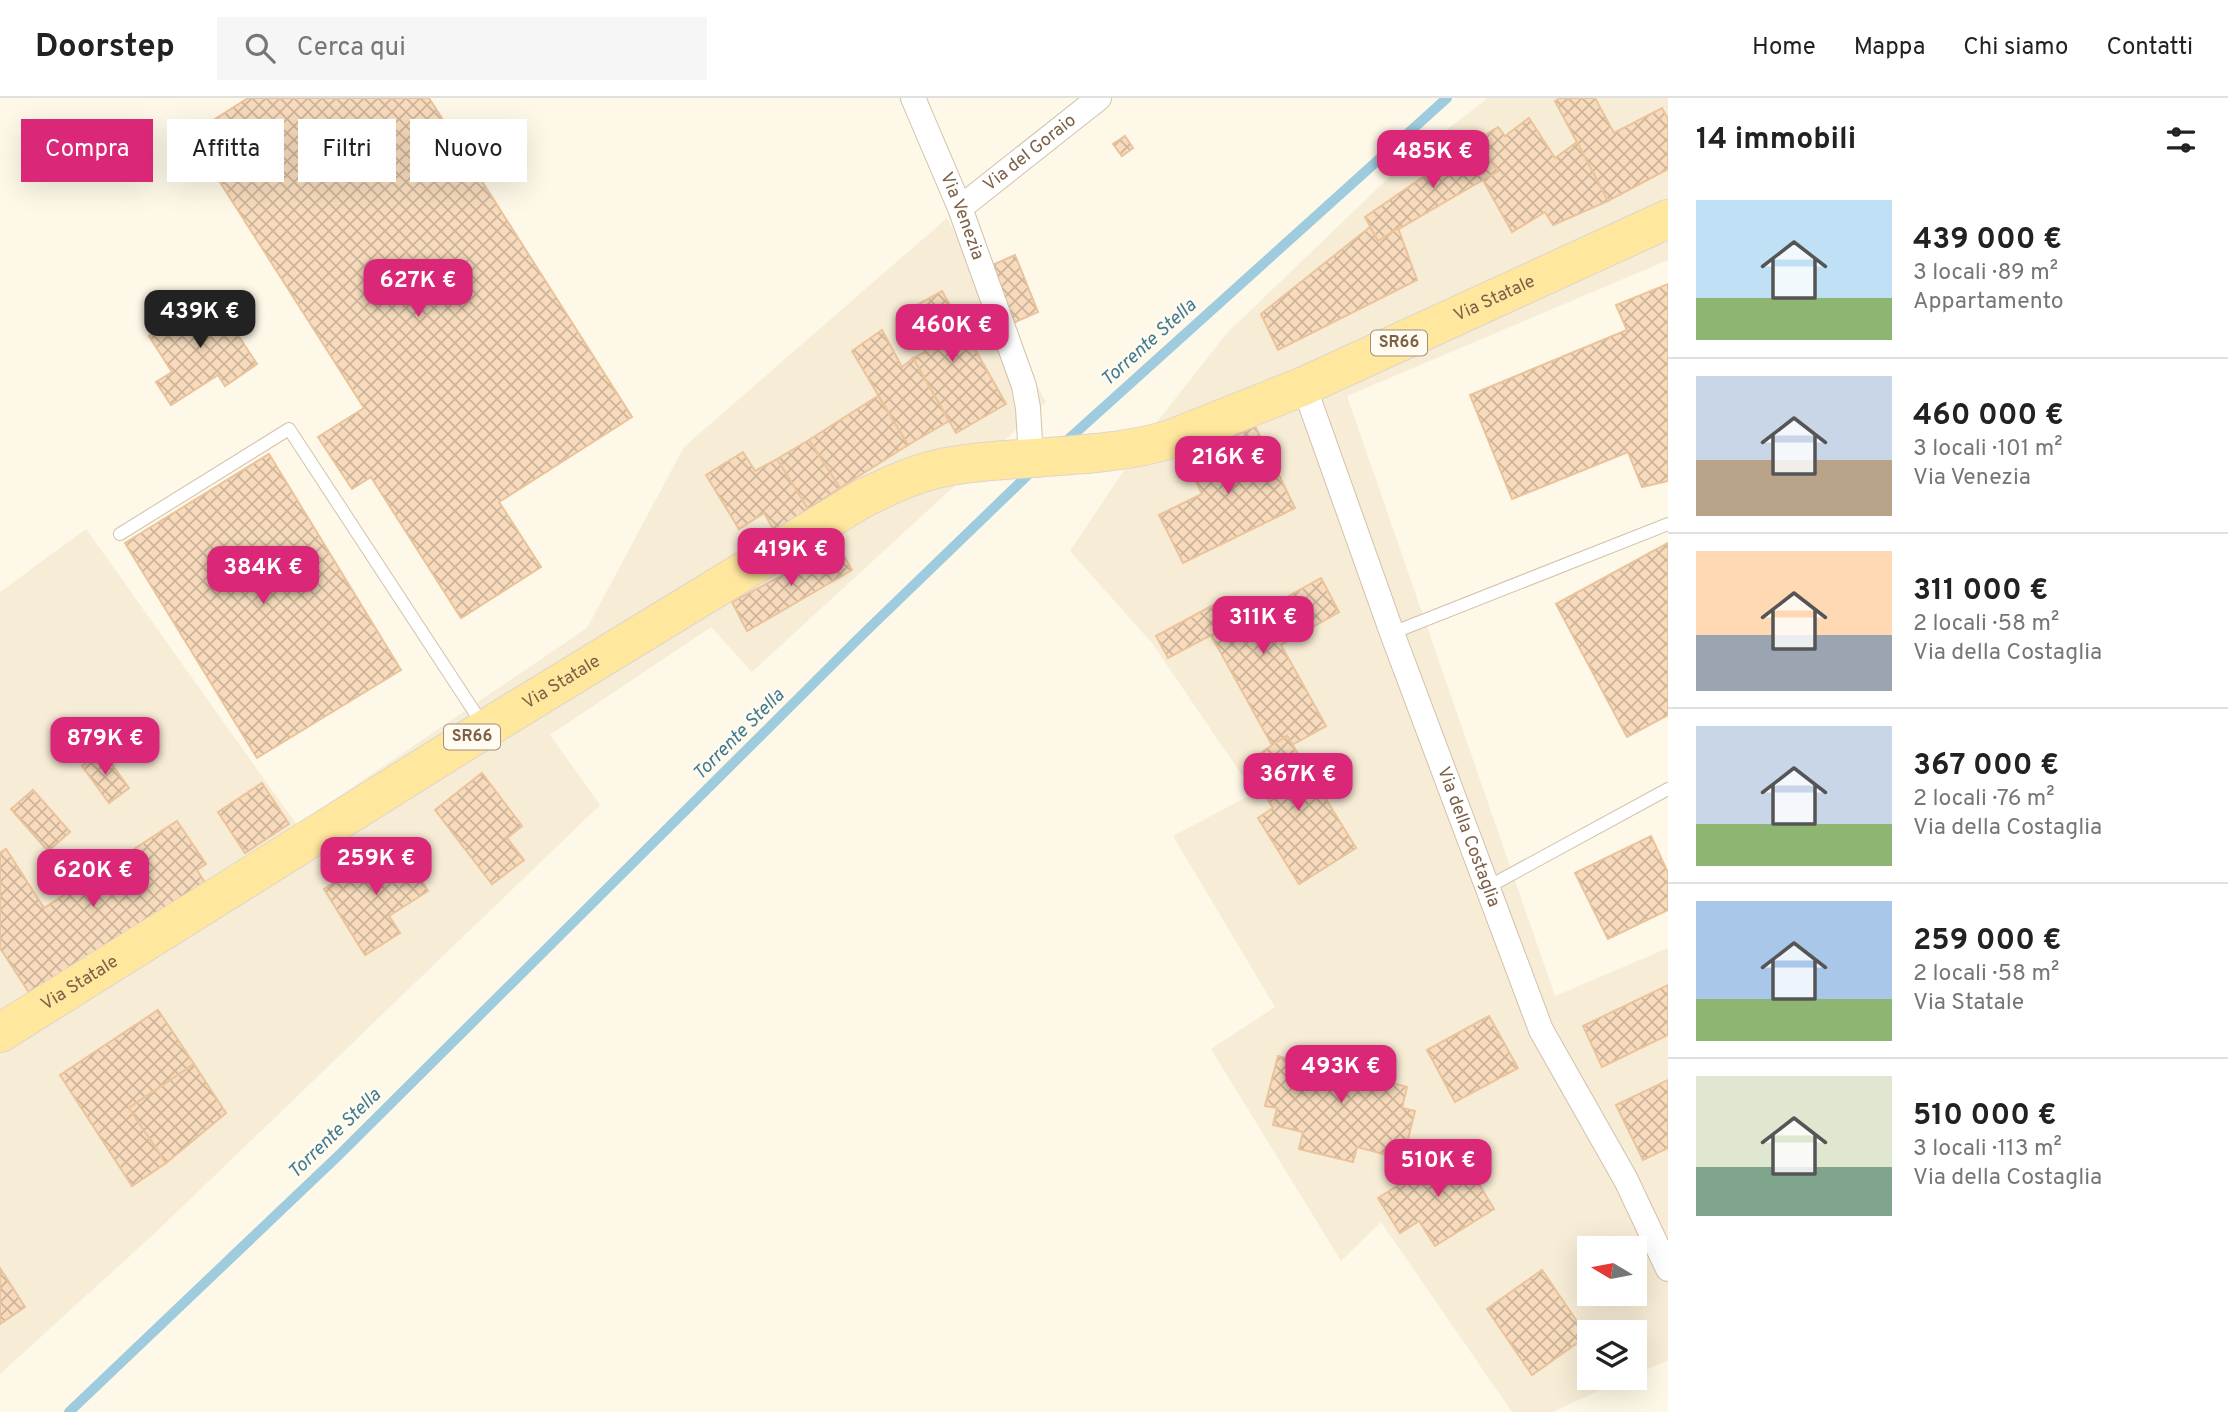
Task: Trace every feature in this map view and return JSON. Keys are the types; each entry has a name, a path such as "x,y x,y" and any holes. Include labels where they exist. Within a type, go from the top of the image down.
{"main road":[{"name":"Via Statale","path":"0,1033 485,729 862,499 893,483 956,465 1123,449 1171,439 1304,386 1668,219"}],"street":[{"name":"Via Venezia","path":"913,98 960,208 1024,386 1031,458"},
{"name":"Via del Goraio","path":"960,208 1099,98"},
{"name":"Via della Costaglia","path":"1304,386 1392,633 1541,1030 1626,1180 1668,1269"}],"lane":[{"path":"120,534 289,429 485,729"},
{"path":"1392,633 1668,524"},
{"path":"1488,887 1668,789"}],"shaded area":[{"path":"1488,98 1668,98 1668,260 1347,396 1555,996 1668,948 1668,1360 1647,1370 1647,1320 1577,1320 1577,1390 1600,1390 1552,1412 1512,1412 1381,1222 1341,1261 1211,1049 1275,1007 1173,836 1254,793 1152,643 1070,551 1153,427 1227,333 1406,161"},
{"path":"947,218 1046,402 752,672 711,627 550,735 600,805 156,1232 0,1374 0,592 86,529 297,825 587,628 684,447"}],"building":[{"path":"248,98 429,98 442,119 410,119 410,182 482,182 632,417 499,502 541,567 461,618 371,477 352,489 318,437 364,408 220,182 284,182 284,119 215,119"},
{"path":"1560,98 1595,98 1614,133 1662,108 1668,119 1668,169 1608,201 1555,101"},
{"path":"1529,118 1555,158 1577,142 1608,201 1553,225 1545,212 1512,232 1483,180 1498,171 1477,140 1498,127 1505,136"},
{"path":"1125,136 1133,148 1122,156 1113,144"},
{"path":"1477,140 1498,171 1378,241 1365,217"},
{"path":"1370,227 1378,241 1398,228 1417,280 1278,350 1261,314"},
{"path":"1015,255 1038,312 1013,323 990,266"},
{"path":"1668,284 1668,481 1642,487 1628,452 1512,499 1470,395 1627,330 1616,305"},
{"path":"942,291 1006,404 956,433 913,358 925,352 903,313"},
{"path":"211,294 257,364 225,386 218,375 171,405 156,382 172,372 149,336"},
{"path":"882,330 902,367 913,358 949,421 908,445 852,351"},
{"path":"878,396 908,445 840,488 809,440"},
{"path":"1255,426 1295,508 1183,563 1159,515 1202,494 1186,460"},
{"path":"809,440 840,488 808,509 777,459"},
{"path":"743,452 755,471 777,459 808,509 775,532 764,513 739,529 706,475"},
{"path":"269,454 401,670 257,758 125,543"},
{"path":"1668,543 1668,715 1627,737 1556,604"},
{"path":"838,546 852,570 747,631 732,602"},
{"path":"1321,578 1339,612 1281,645 1326,726 1292,745 1287,736 1272,745 1211,635 1168,658 1156,636 1226,598 1240,623"},
{"path":"1287,736 1356,848 1299,884 1258,818 1273,808 1246,764"},
{"path":"102,751 129,788 109,803 82,766"},
{"path":"482,773 522,826 507,838 524,860 492,884 435,810"},
{"path":"262,783 289,824 245,853 218,812"},
{"path":"33,790 70,832 48,851 11,809"},
{"path":"177,821 206,864 197,870 207,886 34,1000 0,948 0,853 6,849 44,908"},
{"path":"1651,836 1668,873 1668,910 1608,939 1575,873"},
{"path":"397,843 428,891 389,916 400,933 365,955 324,889"},
{"path":"1668,985 1668,1035 1602,1067 1583,1026"},
{"path":"158,1010 194,1064 129,1108 166,1163 132,1186 60,1075"},
{"path":"1489,1016 1518,1068 1455,1102 1427,1050"},
{"path":"1323,1046 1390,1063 1385,1081 1407,1087 1402,1108 1415,1111 1403,1159 1357,1147 1353,1162 1299,1149 1303,1132 1273,1125 1277,1108 1265,1106 1278,1056 1317,1067"},
{"path":"194,1064 226,1113 166,1163 129,1108"},
{"path":"1668,1080 1668,1148 1643,1160 1616,1105"},
{"path":"1457,1148 1494,1209 1435,1246 1419,1221 1400,1233 1378,1198"},
{"path":"0,1268 25,1307 0,1324"},
{"path":"1542,1270 1577,1321 1577,1343 1532,1375 1487,1309"}],"waterway":[{"name":"Torrente Stella","path":"1062,445 1447,98"},
{"name":"Torrente Stella","path":"69,1412 339,1155 860,637 1032,471"}]}
